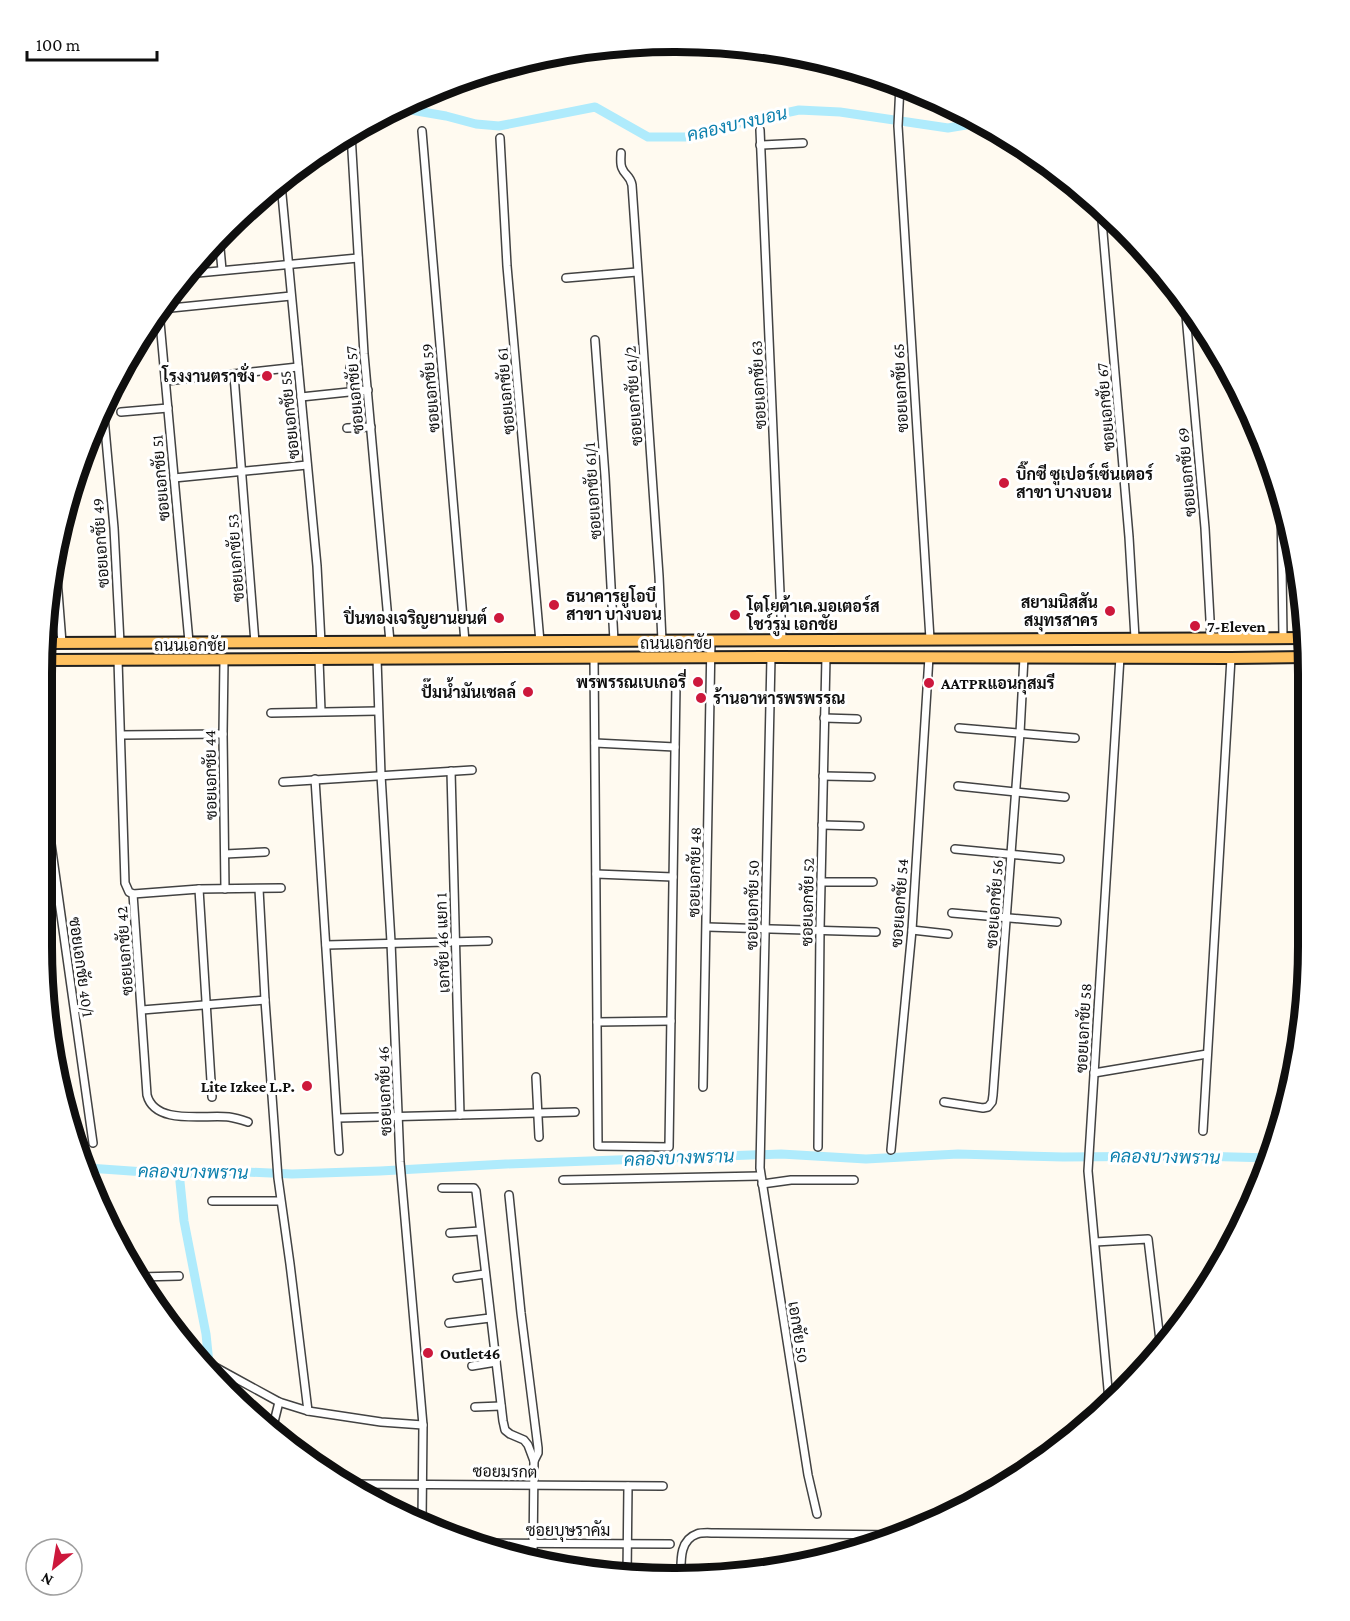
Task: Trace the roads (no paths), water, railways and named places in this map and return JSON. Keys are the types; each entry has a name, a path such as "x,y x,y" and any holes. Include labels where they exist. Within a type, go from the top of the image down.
{"main road":[{"name":"ถนนเอกชัย","path":"54,643 1296,638"},
{"path":"224,643 224,660"},
{"name":"ถนนเอกชัย","path":"53,660 1297,657"}],"street":[{"name":"ซอยเอกชัย 65","path":"899,95 898,110 913,385 930,639"},
{"name":"ซอยเอกชัย 63","path":"760,130 782,639"},
{"name":"ซอยเอกชัย 59","path":"422,132 465,642"},
{"name":"ซอยเอกชัย 61","path":"500,138 507,266 540,642"},
{"name":"ซอยเอกชัย 57","path":"352,143 368,390 390,642"},
{"path":"760,145 803,143"},
{"name":"ซอยเอกชัย 61/2","path":"621,153 621,166 629,176 632,185 662,641"},
{"name":"ซอยเอกชัย 55","path":"282,193 317,566 321,643"},
{"name":"ซอยเอกชัย 67","path":"1102,223 1129,537 1135,638"},
{"path":"220,251 222,270"},
{"path":"201,272 358,258"},
{"path":"566,278 637,272"},
{"path":"172,309 291,296"},
{"name":"ซอยเอกชัย 69","path":"1186,320 1205,528 1211,638"},
{"name":"ซอยเอกชัย 51","path":"161,323 189,642"},
{"name":"ซอยเอกชัย 61/1","path":"595,340 607,498 614,641"},
{"path":"350,367 352,392"},
{"path":"166,381 298,368"},
{"name":"ซอยเอกชัย 53","path":"234,375 255,643"},
{"path":"301,397 368,390"},
{"path":"121,412 168,408"},
{"name":"ซอยเอกชัย 49","path":"105,426 114,528 120,643"},
{"path":"347,429 371,427"},
{"path":"174,478 307,465"},
{"path":"1281,536 1283,637"},
{"path":"58,593 62,643"},
{"name":"ซอยเอกชัย 48","path":"703,1087 711,640"},
{"name":"ซอยเอกชัย 50","path":"760,1153 771,657"},
{"name":"ซอยเอกชัย 52","path":"818,1147 826,657"},
{"name":"ซอยเอกชัย 54","path":"891,1150 912,930 929,657"},
{"name":"ซอยเอกชัย 56","path":"944,1102 983,1108 988,1107 992,1102 1012,855 1024,657"},
{"name":"ซอยเอกชัย 58","path":"1108,1392 1088,1171 1120,657"},
{"path":"594,658 598,1146 669,1147 676,684"},
{"path":"1203,1131 1231,658"},
{"name":"ซอยเอกชัย 46","path":"377,659 400,1162 423,1425 422,1514"},
{"name":"ซอยเอกชัย 42","path":"118,660 125,883 129,892 133,894 149,1104 159,1111 186,1118 228,1117 248,1122"},
{"name":"ซอยเอกชัย 44","path":"224,660 225,889"},
{"path":"319,660 321,711"},
{"path":"271,713 378,711"},
{"path":"824,718 857,719"},
{"path":"958,728 1075,738"},
{"path":"121,735 223,734"},
{"path":"596,742 675,747"},
{"path":"283,782 472,770"},
{"name":"เอกชัย 46 แยก 1","path":"451,771 460,1115"},
{"path":"823,776 871,777"},
{"path":"315,779 339,1151"},
{"path":"958,786 1065,797"},
{"path":"822,825 860,826"},
{"path":"955,849 1060,859"},
{"name":"ซอยเอกชัย 40/1","path":"52,851 93,1143"},
{"path":"225,854 266,852"},
{"path":"596,874 673,878"},
{"path":"821,882 873,882"},
{"path":"133,894 199,889 281,888"},
{"path":"199,889 212,1097"},
{"path":"259,889 280,1202 308,1411"},
{"path":"952,913 1057,922"},
{"path":"707,927 876,932"},
{"path":"912,930 948,934"},
{"path":"326,945 488,941"},
{"path":"142,1010 265,1000"},
{"path":"597,1022 671,1021"},
{"path":"1094,1073 1207,1054"},
{"path":"536,1077 539,1137"},
{"path":"338,1118 575,1112"},
{"name":"เอกชัย 50","path":"760,1153 761,1176 808,1475 817,1514"},
{"path":"563,1180 761,1176 791,1180 854,1180"},
{"path":"442,1188 474,1188 476,1191 505,1430 524,1440 534,1461 533,1552"},
{"path":"509,1195 538,1448 534,1461"},
{"path":"212,1201 280,1202"},
{"path":"450,1233 480,1231"},
{"path":"1095,1242 1148,1239 1160,1336"},
{"path":"457,1278 485,1274"},
{"path":"148,1277 178,1276"},
{"path":"449,1323 490,1318"},
{"path":"472,1366 496,1362"},
{"path":"220,1370 279,1402 308,1411 381,1422 423,1425"},
{"path":"274,1422 279,1402"},
{"path":"475,1407 501,1406"},
{"name":"ซอยมรกต","path":"362,1484 663,1486"},
{"path":"627,1566 628,1486"},
{"path":"681,1568 681,1555 684,1547 688,1540 696,1534 876,1535"},
{"name":"ซอยบุษราคัม","path":"501,1543 670,1544"}],"waterway":[{"name":"คลองบางบอน","path":"414,111 476,124 499,126 595,107 648,137 691,137 735,124 799,110 840,112 948,128 965,125"},
{"name":"คลองบางพราน","path":"94,1168 145,1172 225,1171 292,1174 781,1154 866,1159 958,1154 1260,1158"},
{"path":"179,1172 184,1221 208,1358"}],"place":[{"name":"โรงงานตราชั่ง","path":"267,376"},
{"name":"บิ๊กซี ซูเปอร์เซ็นเตอร์ สาขา บางบอน","path":"1004,483"},
{"name":"ธนาคารยูโอบี สาขา บางบอน","path":"554,605"},
{"name":"สยามนิสสัน สมุทรสาคร","path":"1110,611"},
{"name":"โตโยต้าเค.มอเตอร์ส โชว์รูม เอกชัย","path":"735,615"},
{"name":"ปิ่นทองเจริญยานยนต์","path":"499,618"},
{"name":"7-Eleven","path":"1195,626"},
{"name":"พรพรรณเบเกอรี่","path":"698,682"},
{"name":"AATPRแอนกุสมรี","path":"929,683"},
{"name":"ปั๊มน้ำมันเชลล์","path":"528,692"},
{"name":"ร้านอาหารพรพรรณ","path":"701,698"},
{"name":"Lite Izkee L.P.","path":"307,1086"},
{"name":"Outlet46","path":"428,1353"}]}
